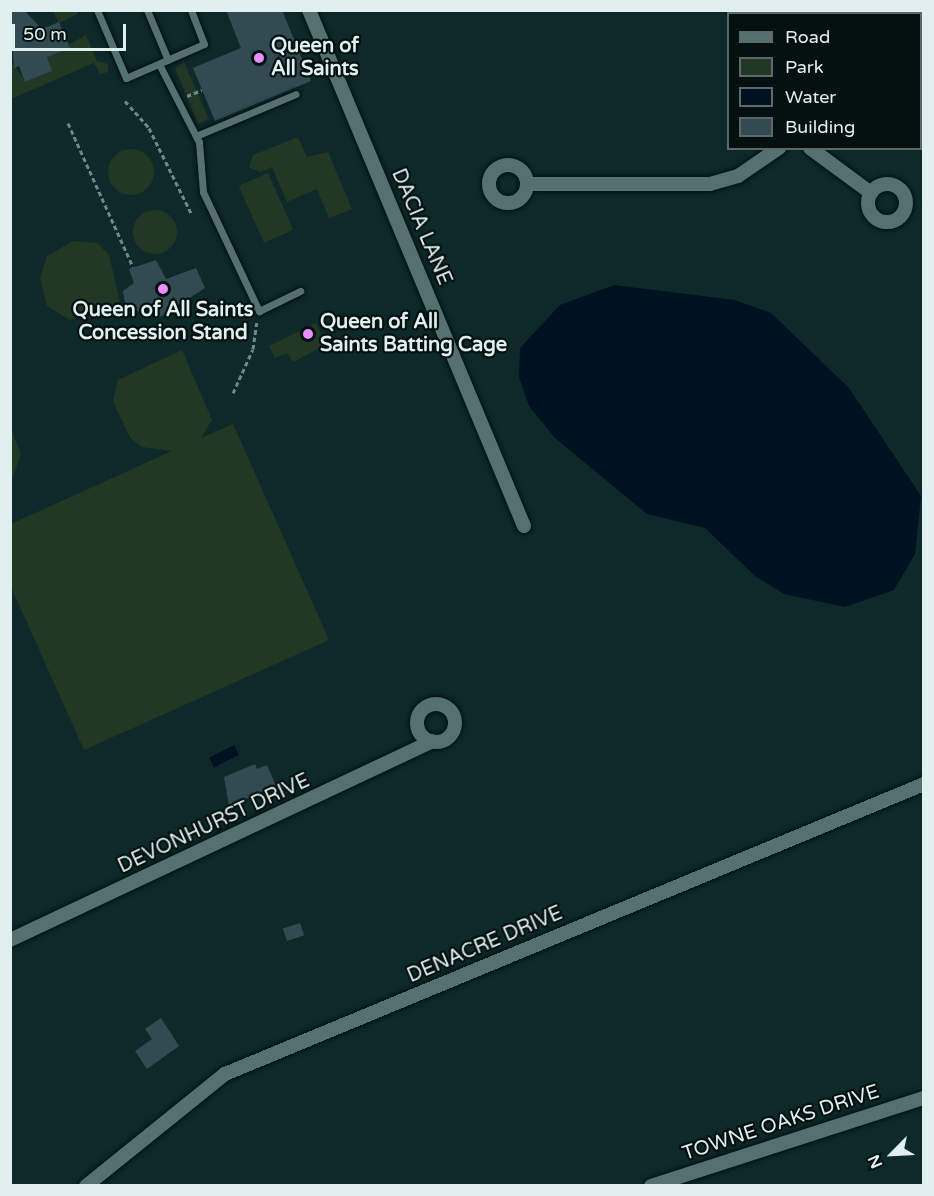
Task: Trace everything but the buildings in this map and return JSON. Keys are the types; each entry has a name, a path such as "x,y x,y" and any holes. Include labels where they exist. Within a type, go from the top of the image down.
{"street":[{"name":"DACIA LANE","path":"309,10 524,526"},
{"path":"527,184 710,184 747,171 776,150"},
{"path":"813,150 871,194"},
{"name":"DEVONHURST DRIVE","path":"10,940 432,741"},
{"name":"DENACRE DRIVE","path":"86,1185 225,1074 924,784"},
{"name":"TOWNE OAKS DRIVE","path":"651,1185 924,1098"}],"lane":[{"path":"97,10 126,78 204,44 191,10"},
{"path":"147,10 168,60"},
{"path":"159,64 196,136 203,192 259,311 300,291"},
{"path":"196,136 296,94"}],"path":[{"path":"185,97 202,90"},
{"path":"124,101 149,128 192,215"},
{"path":"68,123 133,267"},
{"path":"232,393 253,349 257,320"}],"green space":[{"path":"53,11 76,11 78,14 59,23"},
{"path":"86,35 97,61 108,64 108,72 100,74 94,63 11,99 10,60 26,82 52,71 47,57"},
{"path":"184,62 209,119 198,124 175,68"},
{"path":"298,137 307,157 328,152 352,209 329,218 317,189 287,202 272,167 260,172 249,167 253,155"},
{"path":"131,149 147,156 154,172 147,188 131,195 115,188 108,172 115,156"},
{"path":"268,173 293,230 264,243 239,186"},
{"path":"155,210 170,217 177,232 170,247 155,254 140,247 133,232 140,217"},
{"path":"73,241 97,243 109,255 120,302 70,320 47,306 40,278 47,256"},
{"name":"Queen of All Saints Batting Cage","path":"316,323 326,345 293,362 287,353 275,358 269,346"},
{"path":"182,350 212,420 201,438 233,424 329,640 84,750 11,587 11,524 172,451 142,447 130,438 113,401 118,380"},
{"path":"11,428 21,455 10,482"}],"water":[{"path":"614,285 735,300 771,313 849,388 921,496 915,554 894,590 845,607 784,594 755,576 705,528 647,514 555,438 529,406 519,377 520,348 560,305"},
{"path":"234,745 239,755 214,768 209,758"}],"place":[{"name":"Queen of All Saints","path":"259,58"},
{"name":"Queen of All Saints Concession Stand","path":"163,289"},
{"name":"Queen of All Saints Batting Cage","path":"308,334"}]}
